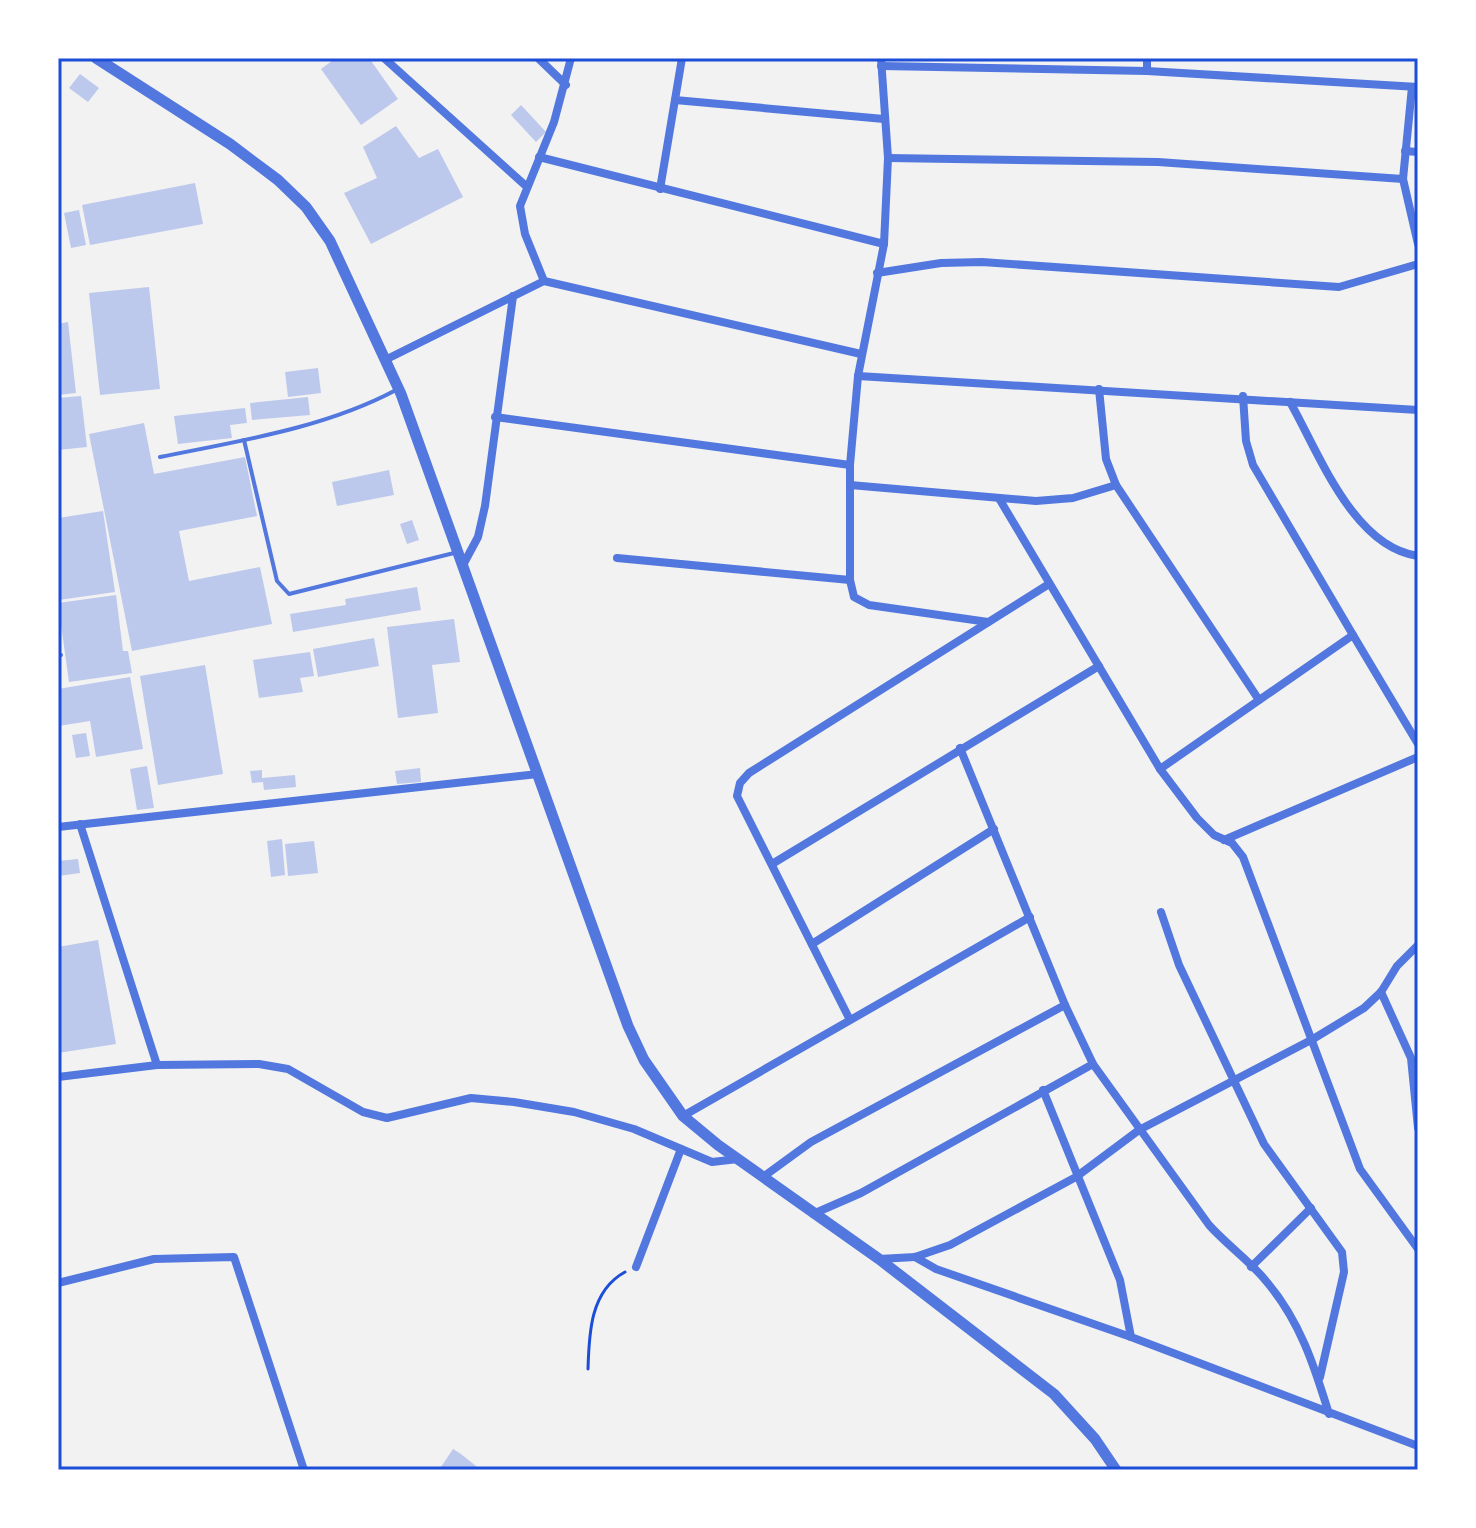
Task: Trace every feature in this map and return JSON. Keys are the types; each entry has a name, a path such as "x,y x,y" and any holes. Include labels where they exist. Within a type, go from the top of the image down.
{"street":[{"path":"96,58 230,144 278,180 306,207 330,241 399,389 628,1026 644,1060 683,1116 813,1214 879,1259 1054,1394 1095,1439 1116,1470"},
{"path":"384,58 526,186"},
{"path":"538,58 566,85"},
{"path":"544,281 525,234 520,206 566,85 571,58"},
{"path":"660,189 682,58"},
{"path":"1147,58 1147,71"},
{"path":"988,622 869,605 854,597 850,580 850,465 858,376 884,244 888,158 881,62 1147,71 1415,87 1403,179 1418,244"},
{"path":"675,100 884,119"},
{"path":"1405,151 1418,152"},
{"path":"539,157 884,244"},
{"path":"888,158 1158,162 1403,179"},
{"path":"877,273 941,263 982,262 1339,287 1418,264"},
{"path":"385,360 544,281 861,354"},
{"path":"463,565 478,537 483,516 513,296"},
{"path":"858,376 1243,396 1418,410"},
{"path":"1099,389 1106,459 1116,485 1259,700"},
{"path":"1243,396 1246,441 1253,465 1418,744"},
{"path":"1290,402 1354,515 1371,535 1388,546 1418,556"},
{"path":"495,417 850,465"},
{"path":"850,485 1000,500 1073,498 1116,485"},
{"path":"1000,500 1160,769 1197,818 1243,857 1360,1169 1418,1249"},
{"path":"617,558 850,580"},
{"path":"849,1018 737,796 740,783 749,773 1049,584"},
{"path":"1160,769 1353,635"},
{"path":"772,864 1099,666"},
{"path":"960,748 1065,1005 1093,1064 1209,1225 1265,1279 1292,1318 1312,1356 1329,1414"},
{"path":"1224,840 1418,757"},
{"path":"58,827 538,774"},
{"path":"80,824 157,1065"},
{"path":"812,944 994,829"},
{"path":"1161,912 1179,965 1232,1083 1264,1144 1342,1252 1344,1272 1319,1382"},
{"path":"683,1116 849,1018 1030,917"},
{"path":"879,1259 915,1257 950,1245 1076,1177 1139,1130 1313,1039 1364,1008 1381,992 1397,966 1418,945"},
{"path":"1381,992 1403,1033 1411,1058 1418,1128"},
{"path":"763,1177 811,1142 1065,1005"},
{"path":"58,1077 157,1065 259,1064 288,1069 363,1112 387,1118 471,1098 529,1104 574,1112 634,1129 712,1162 739,1159"},
{"path":"813,1214 861,1193 1093,1064"},
{"path":"1043,1090 1120,1280 1131,1337"},
{"path":"636,1267 681,1149"},
{"path":"1251,1267 1311,1208"},
{"path":"58,1283 154,1259 234,1257 304,1470"},
{"path":"915,1257 936,1269 1131,1337 1418,1446"}],"lane":[{"path":"160,457 244,440 362,409 399,389"},
{"path":"244,440 277,581 289,594 458,552"}],"path":[{"path":"588,1369 595,1306 613,1280 636,1267"}],"building":[{"path":"336,58 369,58 398,99 361,125 321,69"},
{"path":"80,74 99,88 88,102 69,88"},
{"path":"521,105 546,132 536,142 511,115"},
{"path":"396,126 419,158 438,149 463,197 371,244 344,193 377,178 363,147"},
{"path":"195,183 203,224 90,245 82,205"},
{"path":"79,210 86,245 71,248 64,213"},
{"path":"149,287 160,389 100,395 89,293"},
{"path":"68,322 76,393 58,395 58,324"},
{"path":"318,368 321,393 288,397 285,372"},
{"path":"81,396 87,447 58,450 58,398"},
{"path":"308,397 310,415 252,420 250,403"},
{"path":"245,408 247,423 230,425 232,438 178,444 174,416"},
{"path":"144,423 154,474 245,457 257,516 179,531 189,581 260,567 272,624 132,651 89,434"},
{"path":"389,470 394,495 337,506 332,482"},
{"path":"103,511 115,592 59,600 58,518"},
{"path":"412,520 419,540 407,544 400,524"},
{"path":"417,587 421,610 293,632 290,614 346,605 345,599"},
{"path":"116,595 123,651 128,651 132,673 69,682 58,603"},
{"path":"454,619 460,662 432,665 438,713 398,718 387,627"},
{"path":"374,638 379,666 318,677 313,649"},
{"path":"310,652 314,676 300,678 303,692 259,698 253,660"},
{"path":"205,665 223,774 158,785 140,676"},
{"path":"130,677 143,749 96,757 90,721 58,726 58,689"},
{"path":"86,733 90,756 76,758 72,735"},
{"path":"147,766 154,808 137,810 130,769"},
{"path":"420,768 421,782 397,784 395,771"},
{"path":"262,770 262,778 295,775 296,787 264,790 263,782 252,783 250,771"},
{"path":"282,839 285,875 271,877 267,841"},
{"path":"314,841 318,873 288,876 285,844"},
{"path":"78,859 80,873 58,876 58,861"},
{"path":"98,940 116,1044 58,1053 58,947"},
{"path":"453,1449 461,1454 481,1470 439,1470"}]}
